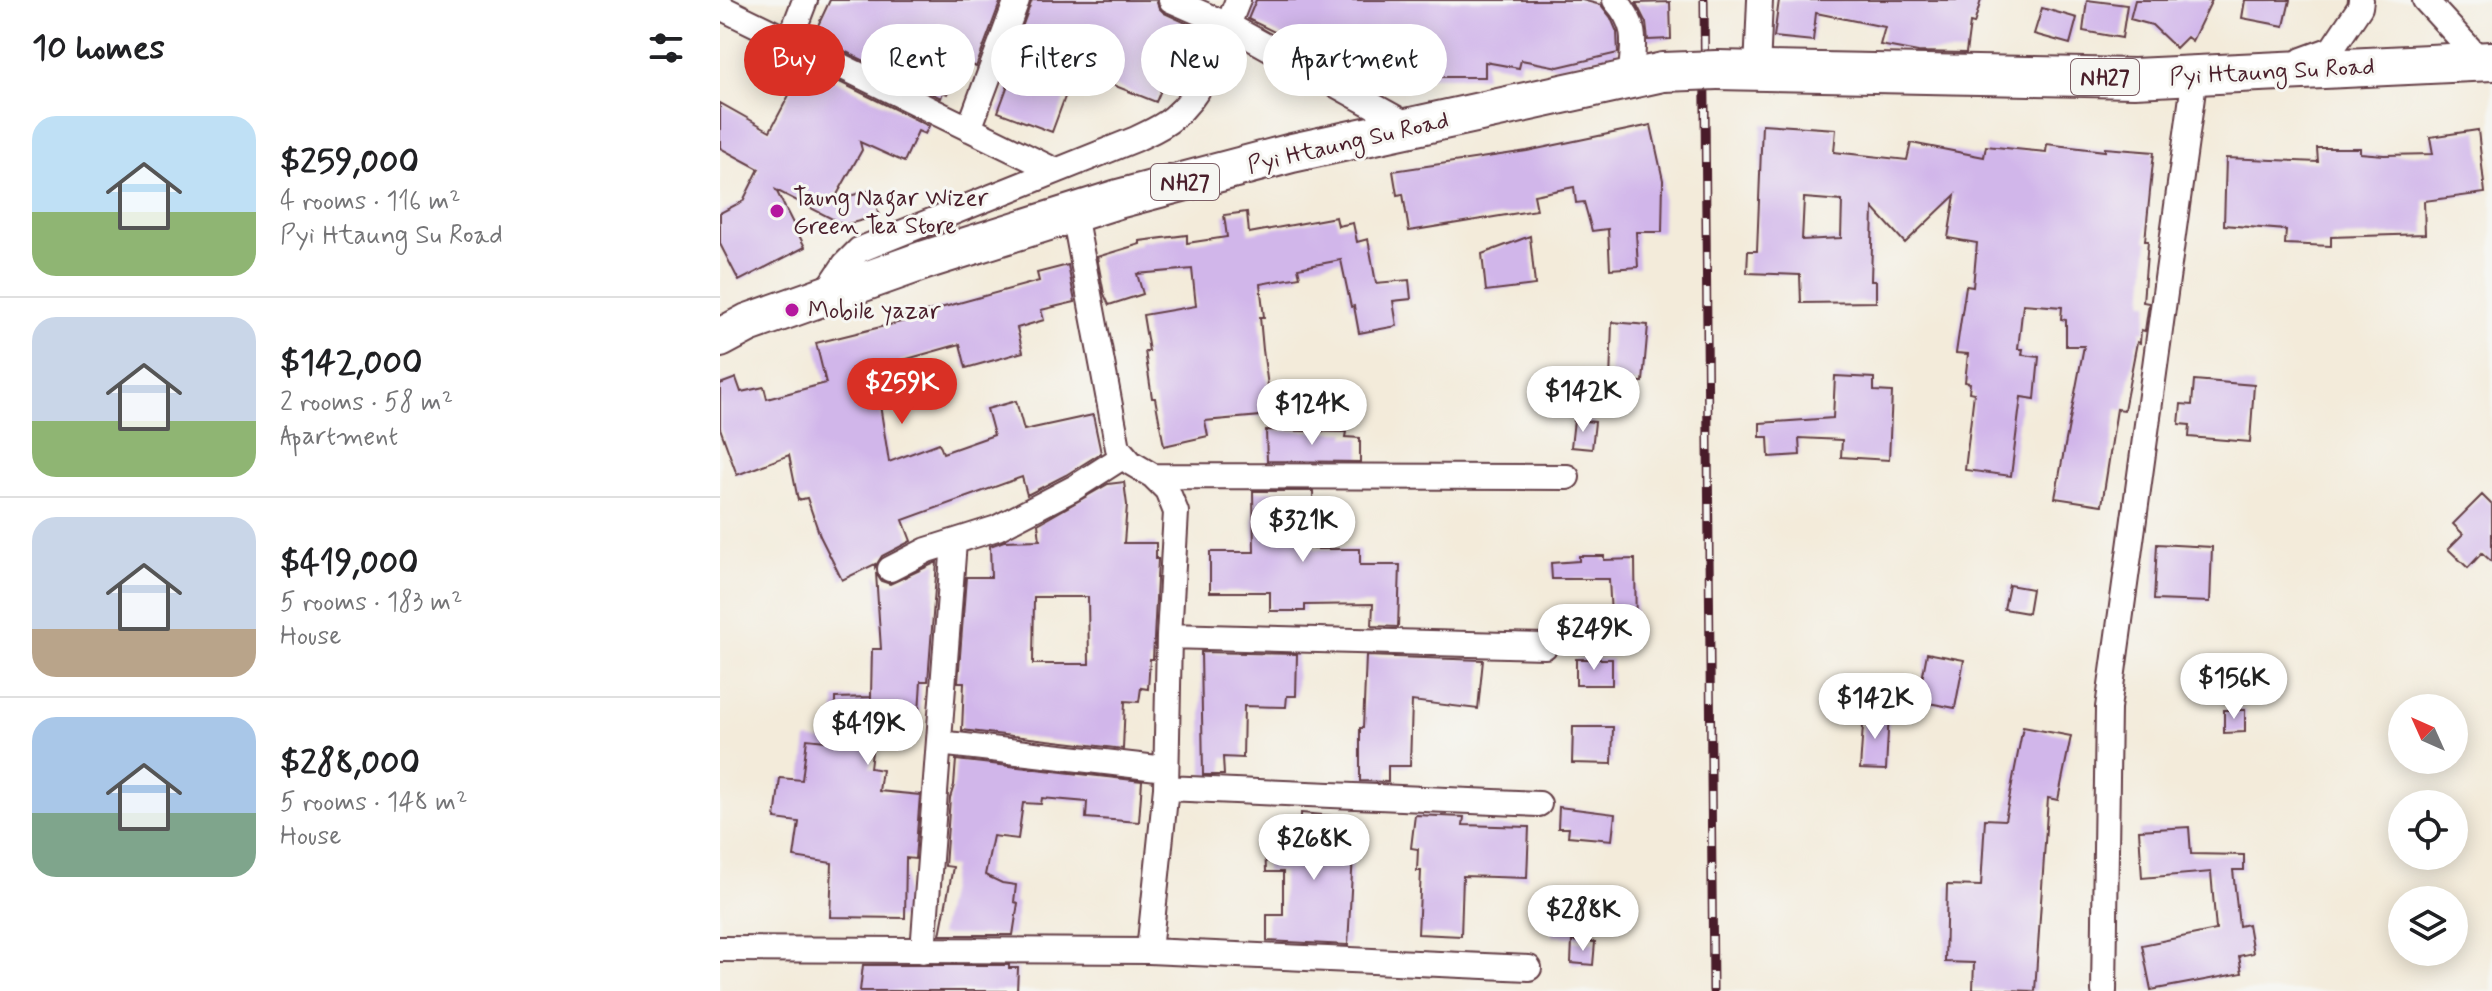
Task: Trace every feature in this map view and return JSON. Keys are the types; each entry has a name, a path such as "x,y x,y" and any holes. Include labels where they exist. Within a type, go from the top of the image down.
{"highway":[{"name":"Pyi Htaung Su Road","path":"720,338 748,323 925,260 1118,199 1292,153 1646,76 1717,70 2134,78 2487,61"}],"street":[{"path":"796,24 805,0"},
{"path":"969,129 1017,0"},
{"path":"1171,0 1226,24"},
{"path":"1228,24 1238,0"},
{"path":"1615,0 1626,12 1635,33 1646,76"},
{"path":"1757,71 1760,0"},
{"path":"2270,71 2332,49 2360,7 2361,0"},
{"path":"2425,0 2487,61"},
{"path":"720,7 754,24"},
{"path":"1247,36 1410,126"},
{"path":"845,69 1056,171"},
{"path":"2104,991 2108,708 2195,75"},
{"path":"825,295 845,264 859,250 1136,139 1171,121 1195,96"},
{"path":"1074,214 1118,448 1131,463 1153,476 1167,490 1176,512 1166,778 1149,951"},
{"path":"890,569 927,550 997,528 1074,488 1124,456"},
{"path":"1153,476 1567,477"},
{"path":"923,951 954,542"},
{"path":"1169,636 1545,646"},
{"path":"939,743 1166,778 1539,804"},
{"path":"720,949 1149,951 1529,968"}],"building":[{"path":"830,0 1001,0 976,67 975,24 861,24 861,59 845,52 845,24 819,24"},
{"path":"1032,0 1156,0 1164,13 1188,24 1141,24 1141,96 1158,96 1156,102 1125,90 1125,24 1023,24"},
{"path":"1256,0 1582,0 1601,5 1611,18 1617,32 1618,53 1558,67 1521,60 1519,68 1485,62 1485,77 1447,77 1447,24 1263,26 1248,19"},
{"path":"1779,0 1981,0 1974,24 1970,23 1966,53 1918,52 1880,45 1885,27 1816,13 1813,41 1774,37"},
{"path":"2087,0 2127,5 2122,38 2083,31"},
{"path":"2135,0 2212,0 2192,41 2187,37 2176,48 2152,25 2130,19"},
{"path":"2245,0 2290,0 2284,26 2242,18"},
{"path":"1670,2 1671,39 1648,40 1646,23 1636,3"},
{"path":"2042,8 2077,18 2070,44 2034,34"},
{"path":"845,85 861,93 861,96 868,96 929,126 925,134 918,131 904,162 860,142 862,150 834,200 872,190 879,216 844,225 776,190 805,247 739,281 720,244 720,213 743,201 759,169 720,148 720,103 770,131 789,96 845,96"},
{"path":"1004,96 1065,96 1052,132 998,112"},
{"path":"1762,124 1836,129 1834,152 1907,160 1911,143 1984,157 1986,146 2046,152 2047,144 2105,151 2105,148 2154,152 2145,241 2148,241 2143,302 2149,303 2145,331 2141,330 2140,343 2137,342 2124,410 2117,409 2102,505 2055,498 2084,346 2066,346 2066,320 2061,319 2062,307 2023,304 2018,349 2023,349 2022,355 2039,357 2035,399 2021,397 2011,476 1965,470 1974,393 1969,392 1970,383 1965,382 1968,354 1956,353 1966,286 1973,287 1977,243 1948,238 1955,195 1905,243 1873,208 1871,281 1876,281 1876,302 1801,303 1800,275 1747,273 1748,251 1757,251","holes":["1804,198 1842,201 1841,238 1802,240"]},
{"path":"1651,125 1663,180 1662,232 1636,232 1638,267 1610,269 1608,229 1592,231 1584,202 1576,203 1574,187 1534,195 1537,210 1409,231 1403,194 1397,195 1393,171 1527,151"},
{"path":"2478,130 2485,193 2424,201 2425,234 2331,237 2331,246 2285,244 2286,230 2224,225 2226,158 2318,162 2317,148 2360,148 2360,153 2384,155 2433,154 2430,137"},
{"path":"1247,212 1249,233 1336,217 1338,226 1353,223 1357,242 1368,239 1376,283 1409,280 1411,299 1393,301 1397,326 1359,333 1341,260 1298,268 1300,277 1260,284 1264,317 1260,317 1263,350 1272,415 1205,421 1208,436 1164,446 1155,398 1152,398 1143,315 1196,306 1192,269 1137,274 1143,294 1109,305 1097,257 1140,244 1140,241 1187,235 1187,243 1227,237 1224,215"},
{"path":"1530,236 1535,285 1486,291 1482,254"},
{"path":"1068,265 1075,302 1041,310 1044,320 1017,328 1023,352 966,368 960,344 900,361 908,399 880,405 889,462 939,443 943,453 994,435 987,409 1016,401 1024,430 1093,415 1101,453 1027,495 1022,477 903,520 911,541 882,556 875,567 875,564 842,580 820,536 807,498 798,500 789,455 737,475 720,428 720,384 736,378 741,392 764,387 767,399 826,383 816,343 905,321 904,318 1039,281 1037,273"},
{"path":"1612,322 1648,325 1643,382 1610,382"},
{"path":"1835,376 1874,378 1874,391 1892,392 1889,460 1841,457 1842,440 1799,438 1800,455 1769,457 1768,437 1760,437 1760,423 1833,418"},
{"path":"2194,380 2254,385 2250,442 2189,437 2190,425 2179,424 2181,404 2192,405"},
{"path":"1574,420 1595,422 1592,449 1571,447"},
{"path":"1266,430 1346,432 1345,437 1360,438 1360,462 1267,461"},
{"path":"1124,482 1127,505 1124,543 1156,543 1158,559 1153,659 1150,659 1148,689 1141,688 1139,702 1125,701 1123,749 962,730 964,682 958,682 966,577 991,577 990,546 1004,541 1040,540 1038,524 1108,484","holes":["1034,597 1088,597 1089,664 1033,664"]},
{"path":"1253,491 1313,491 1314,549 1360,549 1360,565 1400,565 1398,627 1372,626 1373,604 1305,605 1305,611 1270,611 1270,592 1210,592 1210,552 1254,552"},
{"path":"2482,495 2492,505 2492,562 2482,553 2468,568 2448,549 2463,534 2453,524"},
{"path":"2157,544 2212,547 2210,602 2154,600"},
{"path":"1579,556 1604,556 1604,560 1635,559 1636,634 1612,635 1609,579 1552,579 1551,563 1579,561"},
{"path":"937,562 928,681 921,681 918,729 875,727 870,768 882,770 879,791 920,795 915,859 906,858 905,918 830,917 832,863 794,857 799,822 775,819 780,778 802,780 807,739 835,742 835,698 871,697 872,649 881,649 876,573 881,581 890,584"},
{"path":"2009,585 2032,589 2028,613 2004,609"},
{"path":"1201,652 1297,654 1296,696 1287,696 1286,707 1244,706 1243,758 1223,757 1224,775 1203,775"},
{"path":"1927,653 1964,660 1955,708 1918,701"},
{"path":"1366,656 1483,660 1478,709 1412,701 1410,766 1388,766 1388,782 1360,781 1360,728 1363,728"},
{"path":"1576,659 1612,659 1612,685 1576,685"},
{"path":"2224,710 2245,710 2245,732 2224,733"},
{"path":"1864,711 1889,712 1886,770 1860,769"},
{"path":"1573,727 1613,727 1612,764 1572,763"},
{"path":"2023,727 2071,736 2058,800 2048,798 2035,991 1973,989 1974,963 1945,962 1947,885 1981,886 1985,819 2005,820"},
{"path":"956,760 1142,781 1139,822 1086,818 1087,802 1042,798 1041,804 1023,803 1018,839 993,836 985,875 1016,885 1014,902 1018,903 1013,935 940,935 953,867 945,866"},
{"path":"1559,807 1615,814 1612,840 1568,836 1569,828 1558,828"},
{"path":"1301,813 1355,818 1348,945 1267,941 1267,915 1283,915 1283,872 1266,872 1265,841 1301,841"},
{"path":"1415,815 1464,817 1463,825 1529,827 1527,878 1463,876 1461,936 1418,934 1421,871 1417,871 1418,849 1411,848"},
{"path":"2189,827 2191,854 2244,855 2244,870 2233,870 2239,926 2248,924 2253,953 2239,956 2242,973 2151,990 2142,945 2216,930 2211,872 2142,878 2139,830"},
{"path":"1553,911 1591,912 1590,938 1552,936"},
{"path":"1572,941 1595,942 1593,965 1571,963"},
{"path":"863,965 1009,965 1009,968 1018,968 1017,991 860,991"}],"railway":[{"path":"1704,0 1713,991"}],"place":[{"name":"Taung Nagar Wizer Green Tea Store","path":"777,211"},
{"name":"Mobile yazar","path":"792,310"}]}
